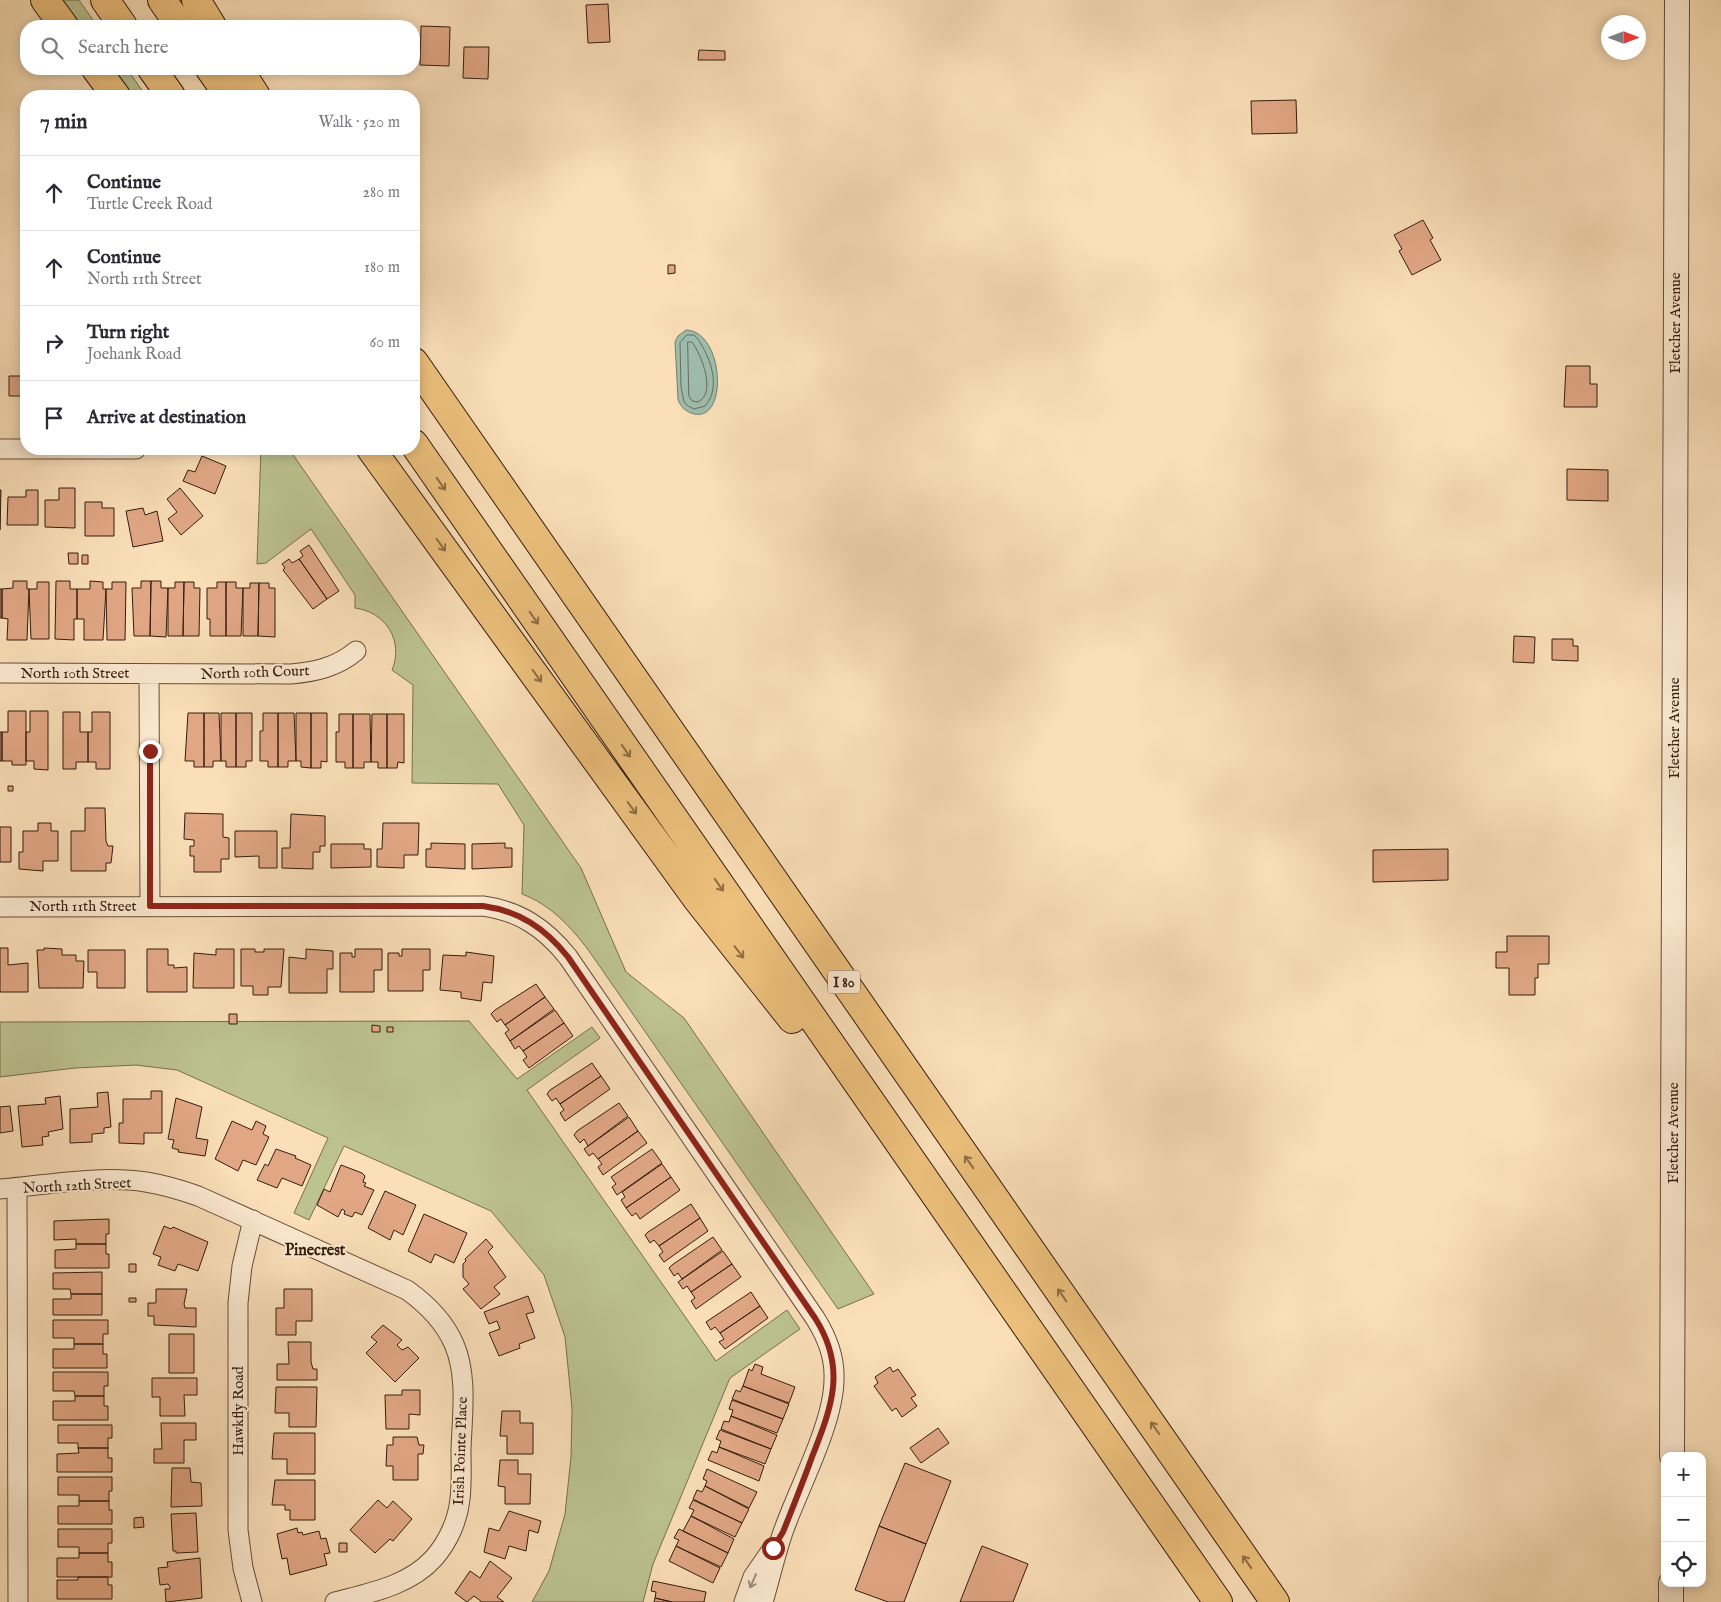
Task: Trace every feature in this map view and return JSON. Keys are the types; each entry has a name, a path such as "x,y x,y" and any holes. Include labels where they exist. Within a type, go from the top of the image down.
{"highway":[{"path":"45,0 60,20"},
{"path":"104,0 119,20"},
{"path":"162,0 176,20"},
{"path":"196,0 208,20"},
{"path":"100,75 112,90"},
{"path":"156,75 167,90"},
{"path":"214,75 225,90"},
{"path":"243,75 252,90"},
{"path":"420,365 447,409"},
{"name":"I 80","path":"420,371 1275,1602"},
{"path":"420,453 1218,1602"},
{"path":"375,455 697,899 964,1236"}],"street":[{"name":"Fletcher Avenue","path":"1672,1452 1677,0"},
{"path":"0,449 20,449"},
{"name":"North 10th Court","path":"149,674 292,674 311,672 332,666 356,651"},
{"name":"North 10th Street","path":"0,673 149,674"},
{"path":"149,674 150,906"},
{"name":"North 11th Street","path":"0,906 483,906 510,911 532,922 549,935 568,957 825,1334 834,1366 833,1396 783,1532"},
{"name":"North 12th Street","path":"8,1189 110,1180 144,1182 198,1196 407,1290 425,1304 446,1329"},
{"path":"8,1189 18,1602"},
{"name":"Hawkfly Road","path":"252,1602 243,1568 238,1530 238,1303 242,1266 253,1220"},
{"name":"Irish Pointe Place","path":"335,1602 388,1588 405,1580 433,1559 446,1541 455,1521 460,1499 462,1378 455,1346 446,1329"},
{"path":"744,1602 753,1577 783,1532"},
{"path":"763,1602 783,1532"},
{"path":"1671,1587 1671,1602"}],"green space":[{"path":"63,0 79,0 93,20 78,20"},
{"path":"116,75 131,75 142,90 128,90"},
{"path":"261,455 293,455 581,868 626,972 684,1018 874,1294 838,1309 589,951 560,918 542,904 522,894 524,825 498,784 412,783 413,685 392,670 396,649 390,630 376,615 355,608 355,595 311,529 266,563 257,564"},
{"path":"469,1021 517,1079 592,1027 600,1038 527,1090 716,1361 787,1310 800,1329 730,1378 653,1564 643,1602 532,1602 549,1571 565,1514 571,1457 572,1408 565,1337 544,1275 491,1211 344,1146 309,1220 294,1213 328,1138 177,1070 136,1065 75,1068 0,1077 0,1022"}],"water":[{"path":"686,330 699,334 709,345 715,360 716,393 712,406 703,413 689,412 681,406 678,399 675,342 678,336"}],"building":[{"path":"608,4 610,42 588,43 586,5"},
{"path":"421,26 450,27 449,66 420,65"},
{"path":"464,47 489,47 488,79 463,78"},
{"path":"699,50 725,51 725,60 698,60"},
{"path":"1296,100 1297,133 1252,134 1251,101"},
{"path":"1423,220 1433,238 1430,240 1441,260 1412,275 1399,251 1402,249 1394,235"},
{"path":"668,265 675,265 675,273 668,274"},
{"path":"1566,366 1590,366 1590,384 1597,384 1597,407 1564,407"},
{"path":"9,376 20,376 20,396 9,396"},
{"path":"202,456 226,466 215,494 183,481 188,470 195,472"},
{"path":"1567,469 1608,470 1608,501 1567,500"},
{"path":"59,488 75,488 75,528 45,527 45,500 59,500"},
{"path":"180,488 203,516 181,535 168,519 177,512 167,499"},
{"path":"0,490 1,490 0,530"},
{"path":"26,490 38,490 38,525 7,525 8,497 26,497"},
{"path":"85,502 102,502 102,508 114,508 114,536 85,536"},
{"path":"143,508 145,515 157,511 163,541 133,547 126,511"},
{"path":"309,545 339,591 327,599 299,559 303,556 300,551"},
{"path":"68,553 78,553 78,564 69,564"},
{"path":"82,555 88,555 88,564 82,564"},
{"path":"289,559 292,563 299,559 327,599 313,609 283,570 285,568 282,564"},
{"path":"13,581 27,581 27,589 29,589 27,640 7,640 8,619 2,618 2,589 13,588"},
{"path":"56,581 70,581 70,589 77,589 77,619 74,619 74,640 55,639"},
{"path":"90,581 103,582 103,589 106,589 103,640 84,640 84,619 77,619 77,589 90,589"},
{"path":"141,581 151,581 150,636 134,636 132,588 141,588"},
{"path":"151,581 161,581 161,588 168,588 166,637 150,636"},
{"path":"37,582 49,582 49,639 31,639 29,589 37,589"},
{"path":"112,582 126,582 125,640 107,640 106,589 112,589"},
{"path":"175,582 184,582 183,636 168,636 168,588 175,588"},
{"path":"184,582 194,582 194,588 200,588 199,636 183,636"},
{"path":"217,582 226,582 226,636 210,636 210,619 207,619 207,588 217,588"},
{"path":"226,582 236,582 236,588 243,588 241,636 226,636"},
{"path":"250,583 259,583 258,636 243,636 243,588 250,588"},
{"path":"259,583 269,583 269,588 275,588 275,637 258,636"},
{"path":"0,589 2,589 2,618 0,618"},
{"path":"1514,636 1535,637 1534,663 1513,662"},
{"path":"1552,639 1573,639 1573,646 1578,646 1578,661 1552,660"},
{"path":"8,711 26,711 26,765 12,765 12,761 2,761 2,732 8,732"},
{"path":"30,711 48,711 48,770 34,769 34,761 26,761 26,732 30,732"},
{"path":"63,712 80,712 80,732 88,732 88,762 76,762 76,769 63,769"},
{"path":"92,712 110,712 110,769 96,769 96,762 88,762 88,732 92,732"},
{"path":"188,713 204,713 204,767 194,767 194,761 185,761"},
{"path":"204,713 219,713 221,761 213,761 213,767 204,767"},
{"path":"221,713 236,713 236,767 226,767 226,761 221,761"},
{"path":"236,713 252,713 252,761 246,761 246,767 236,767"},
{"path":"263,713 278,713 278,767 268,767 268,761 260,761 260,731 263,731"},
{"path":"278,713 294,713 296,761 288,761 288,767 278,767"},
{"path":"296,713 311,713 311,768 301,767 301,761 296,761"},
{"path":"311,713 327,713 327,762 321,761 321,768 311,768"},
{"path":"339,714 353,714 353,768 345,768 345,762 336,762 336,732 339,732"},
{"path":"353,714 370,714 371,762 364,762 364,768 353,768"},
{"path":"372,714 387,714 387,768 378,768 378,762 371,762"},
{"path":"387,714 404,714 404,763 398,762 397,768 387,768"},
{"path":"0,732 2,732 2,761 0,761"},
{"path":"8,786 13,786 13,791 8,791"},
{"path":"85,808 105,808 106,841 108,846 113,846 111,863 106,863 106,871 71,871 71,831 85,831"},
{"path":"185,813 223,814 223,837 229,838 229,859 221,859 221,872 194,872 194,856 190,856 190,846 194,846 194,840 184,839"},
{"path":"291,814 325,816 325,846 320,846 320,852 313,852 313,869 282,868 282,848 290,848"},
{"path":"38,823 51,823 51,831 58,831 58,861 43,861 43,871 19,869 19,852 23,852 23,831 38,831"},
{"path":"383,823 419,823 418,855 404,855 404,868 377,867 377,849 382,849"},
{"path":"0,827 11,827 11,862 0,862"},
{"path":"235,831 277,831 277,868 259,868 259,856 235,857"},
{"path":"431,843 465,844 465,869 426,867 426,849 431,849"},
{"path":"505,843 505,848 512,848 512,867 472,869 472,844"},
{"path":"331,844 364,844 364,849 371,849 371,867 331,868"},
{"path":"1448,849 1448,880 1373,882 1373,850"},
{"path":"1507,936 1549,936 1549,964 1538,964 1538,978 1535,978 1535,995 1509,995 1509,968 1496,968 1496,952 1507,952"},
{"path":"0,948 8,948 8,965 28,963 28,992 0,992"},
{"path":"44,948 62,949 62,955 76,955 76,961 84,961 83,988 39,988 37,950 44,950"},
{"path":"147,949 168,949 168,965 174,965 174,968 187,967 187,992 147,992"},
{"path":"216,949 234,949 234,988 193,988 194,953 216,955"},
{"path":"241,949 255,949 255,952 264,952 264,949 284,949 281,987 268,987 268,995 253,995 253,986 241,986"},
{"path":"306,949 333,951 333,969 327,969 327,993 289,993 289,957 306,959"},
{"path":"355,949 382,949 382,970 374,970 374,992 340,992 340,953 352,953 352,957 355,957"},
{"path":"402,949 430,949 430,970 423,970 423,991 388,991 388,953 399,953 399,956 402,956"},
{"path":"88,950 125,950 125,988 97,988 97,972 88,972"},
{"path":"466,952 494,956 492,983 483,982 481,1001 461,998 461,992 440,990 443,955 466,956"},
{"path":"536,984 545,997 505,1025 501,1019 497,1022 491,1014 495,1010"},
{"path":"545,997 554,1009 510,1041 505,1033 509,1030 505,1025"},
{"path":"555,1010 564,1023 523,1051 519,1046 515,1049 510,1041"},
{"path":"229,1014 237,1014 237,1024 229,1024"},
{"path":"564,1023 573,1036 529,1068 523,1060 527,1057 523,1051"},
{"path":"372,1025 380,1026 380,1032 372,1032"},
{"path":"387,1027 393,1027 393,1032 387,1032"},
{"path":"592,1063 601,1076 560,1104 556,1098 552,1101 547,1094 550,1090"},
{"path":"601,1076 610,1089 565,1121 560,1113 564,1110 560,1104"},
{"path":"151,1091 162,1091 162,1133 144,1133 144,1144 119,1143 119,1123 123,1123 123,1099 151,1099"},
{"path":"108,1092 111,1127 104,1128 104,1133 92,1134 92,1142 70,1143 70,1109 98,1107 97,1093"},
{"path":"60,1096 63,1129 48,1132 49,1136 42,1137 43,1145 22,1147 18,1106 46,1104 45,1098"},
{"path":"176,1098 202,1107 196,1138 208,1140 205,1156 178,1152 179,1150 172,1148 174,1140 168,1139"},
{"path":"619,1103 628,1116 588,1146 584,1139 580,1143 574,1135 577,1131"},
{"path":"10,1106 13,1131 0,1133 0,1107"},
{"path":"629,1117 638,1131 598,1159 593,1153 589,1156 584,1149"},
{"path":"232,1121 252,1130 256,1121 266,1126 263,1134 269,1137 256,1165 243,1160 238,1171 215,1159"},
{"path":"638,1131 647,1143 603,1175 598,1167 602,1164 598,1159"},
{"path":"276,1149 296,1156 295,1158 311,1165 302,1186 282,1178 277,1188 257,1180 265,1164 268,1166"},
{"path":"652,1149 662,1163 617,1195 612,1187 616,1184 611,1177"},
{"path":"662,1164 671,1177 626,1208 621,1200 625,1197 622,1192"},
{"path":"341,1165 362,1173 365,1176 363,1182 366,1183 364,1186 374,1190 362,1215 355,1212 352,1217 344,1214 345,1211 342,1209 338,1217 317,1205 324,1189 330,1192"},
{"path":"671,1177 680,1190 640,1219 636,1213 632,1216 626,1208"},
{"path":"385,1191 416,1205 403,1235 394,1230 390,1240 368,1228"},
{"path":"691,1204 700,1218 659,1246 654,1240 650,1243 645,1235 648,1232"},
{"path":"424,1214 467,1233 454,1263 435,1254 431,1263 408,1251"},
{"path":"700,1218 708,1231 664,1262 659,1255 663,1252 659,1246"},
{"path":"109,1219 109,1234 106,1234 106,1244 76,1244 76,1239 54,1240 54,1221"},
{"path":"164,1226 171,1229 173,1227 208,1242 198,1271 178,1264 175,1271 158,1265 161,1257 153,1254"},
{"path":"713,1237 722,1250 682,1279 678,1273 674,1276 669,1268 672,1265"},
{"path":"486,1239 493,1247 488,1252 506,1277 494,1287 500,1294 481,1309 463,1289 469,1284 463,1277 463,1264 466,1261 465,1259"},
{"path":"76,1244 106,1244 106,1254 109,1254 109,1268 55,1268 55,1250 76,1249"},
{"path":"723,1251 732,1264 691,1292 687,1286 683,1289 678,1282"},
{"path":"129,1264 136,1264 136,1272 129,1272"},
{"path":"732,1264 741,1277 696,1309 691,1301 695,1298 691,1292"},
{"path":"102,1272 102,1294 71,1294 70,1289 53,1289 53,1273"},
{"path":"156,1289 187,1289 184,1304 185,1308 196,1308 196,1327 154,1325 154,1316 148,1316 148,1303 156,1303"},
{"path":"284,1289 312,1289 312,1321 296,1321 296,1335 276,1335 276,1308 284,1308"},
{"path":"751,1292 760,1306 720,1333 715,1327 711,1330 706,1322"},
{"path":"71,1294 102,1294 102,1315 53,1315 53,1299 71,1299"},
{"path":"528,1296 534,1312 526,1314 535,1338 519,1344 520,1348 499,1356 489,1333 500,1329 497,1321 489,1324 484,1312"},
{"path":"129,1298 136,1298 136,1302 129,1302"},
{"path":"760,1306 768,1318 725,1349 719,1342 724,1339 720,1333"},
{"path":"53,1320 108,1320 108,1334 103,1334 103,1344 74,1344 74,1338 53,1338"},
{"path":"383,1325 402,1340 397,1345 402,1350 408,1347 419,1358 395,1382 366,1353 377,1342 371,1337"},
{"path":"169,1334 194,1334 194,1373 169,1373"},
{"path":"288,1342 311,1342 311,1362 313,1369 317,1369 317,1380 277,1380 277,1364 289,1364"},
{"path":"74,1344 103,1344 103,1354 107,1354 107,1368 53,1368 53,1349 74,1349"},
{"path":"755,1364 763,1367 761,1374 795,1387 789,1403 743,1386 749,1369 752,1371"},
{"path":"890,1367 893,1372 898,1369 916,1395 911,1398 917,1406 902,1417 896,1408 892,1411 874,1386 878,1383 875,1377"},
{"path":"53,1372 108,1372 108,1386 104,1386 104,1396 75,1396 74,1391 53,1391"},
{"path":"152,1378 197,1378 197,1395 184,1395 185,1416 160,1416 160,1397 152,1397"},
{"path":"743,1386 789,1404 783,1419 732,1399 736,1390 740,1392"},
{"path":"276,1387 317,1387 316,1427 289,1427 289,1413 275,1413"},
{"path":"402,1390 420,1390 420,1415 409,1414 409,1429 386,1429 385,1395 402,1395"},
{"path":"75,1396 104,1396 104,1406 108,1406 108,1420 53,1420 53,1401 75,1401"},
{"path":"732,1400 783,1419 777,1433 731,1416 733,1410 729,1409"},
{"path":"502,1411 520,1411 520,1423 533,1423 533,1454 507,1454 507,1436 500,1436"},
{"path":"731,1416 777,1435 771,1449 721,1429 724,1421 729,1422"},
{"path":"161,1423 196,1423 196,1440 184,1440 184,1463 154,1463 154,1449 162,1449"},
{"path":"58,1425 112,1425 112,1438 108,1438 108,1448 78,1448 78,1443 58,1443"},
{"path":"938,1428 949,1443 921,1463 910,1448"},
{"path":"720,1430 771,1449 765,1464 719,1447 721,1441 716,1439"},
{"path":"274,1433 315,1433 315,1474 287,1474 287,1459 272,1459"},
{"path":"393,1437 417,1437 419,1445 424,1445 423,1454 418,1454 418,1480 393,1480 393,1466 386,1466 387,1445 393,1445"},
{"path":"719,1447 764,1466 759,1481 708,1460 712,1451 717,1453"},
{"path":"78,1448 108,1448 108,1458 112,1458 112,1472 57,1472 57,1454 79,1453"},
{"path":"500,1460 518,1460 518,1474 531,1474 530,1504 505,1504 505,1487 498,1486"},
{"path":"905,1463 951,1481 926,1544 879,1526"},
{"path":"172,1468 190,1468 191,1482 201,1483 202,1506 171,1507"},
{"path":"707,1469 757,1492 749,1508 705,1486 707,1481 703,1479"},
{"path":"58,1477 112,1477 112,1491 109,1491 109,1501 79,1501 79,1495 58,1495"},
{"path":"275,1480 315,1480 315,1520 290,1520 290,1510 285,1510 285,1505 272,1505"},
{"path":"705,1486 749,1509 742,1523 693,1499 697,1490 702,1492"},
{"path":"378,1500 387,1508 393,1501 412,1519 393,1541 390,1539 375,1553 350,1530"},
{"path":"693,1500 742,1523 735,1537 691,1516 694,1510 689,1508"},
{"path":"79,1501 109,1501 109,1510 112,1510 112,1524 58,1524 58,1506 79,1506"},
{"path":"509,1511 541,1521 538,1533 529,1530 526,1551 509,1546 505,1559 484,1552 489,1528 499,1531"},
{"path":"196,1513 198,1552 176,1553 176,1551 173,1551 171,1514"},
{"path":"691,1516 734,1539 728,1553 683,1531"},
{"path":"143,1517 144,1527 134,1528 134,1518"},
{"path":"879,1526 926,1544 904,1602 888,1602 855,1590"},
{"path":"297,1528 298,1533 302,1532 303,1535 319,1531 321,1539 326,1538 330,1553 324,1554 327,1565 290,1575 287,1558 282,1559 277,1534"},
{"path":"58,1529 112,1529 112,1543 108,1543 108,1553 79,1553 79,1547 58,1547"},
{"path":"679,1529 728,1553 721,1567 676,1546 679,1540 674,1538"},
{"path":"339,1543 347,1543 347,1552 339,1552"},
{"path":"676,1546 720,1568 713,1583 669,1561"},
{"path":"982,1546 1028,1564 1013,1602 960,1602"},
{"path":"79,1553 108,1553 108,1562 112,1562 112,1577 57,1577 57,1558 79,1558"},
{"path":"200,1558 202,1598 166,1602 165,1589 170,1589 170,1587 168,1584 160,1585 158,1568 168,1567 167,1562"},
{"path":"490,1561 512,1578 497,1597 504,1602 482,1602 474,1596 467,1602 455,1593 470,1571 480,1578"},
{"path":"78,1577 108,1577 108,1585 112,1585 112,1599 57,1599 57,1580 78,1580"},
{"path":"653,1581 706,1592 704,1602 672,1602 655,1598 656,1592 651,1591"},
{"path":"655,1598 672,1602 654,1602"}],"district":[{"name":"Pinecrest","path":"315,1249"}],"route":[{"path":"150,751 150,906 483,906 510,911 532,922 558,943 815,1318 825,1334 831,1350 834,1380 833,1396 829,1411 783,1532 773,1548"}]}
